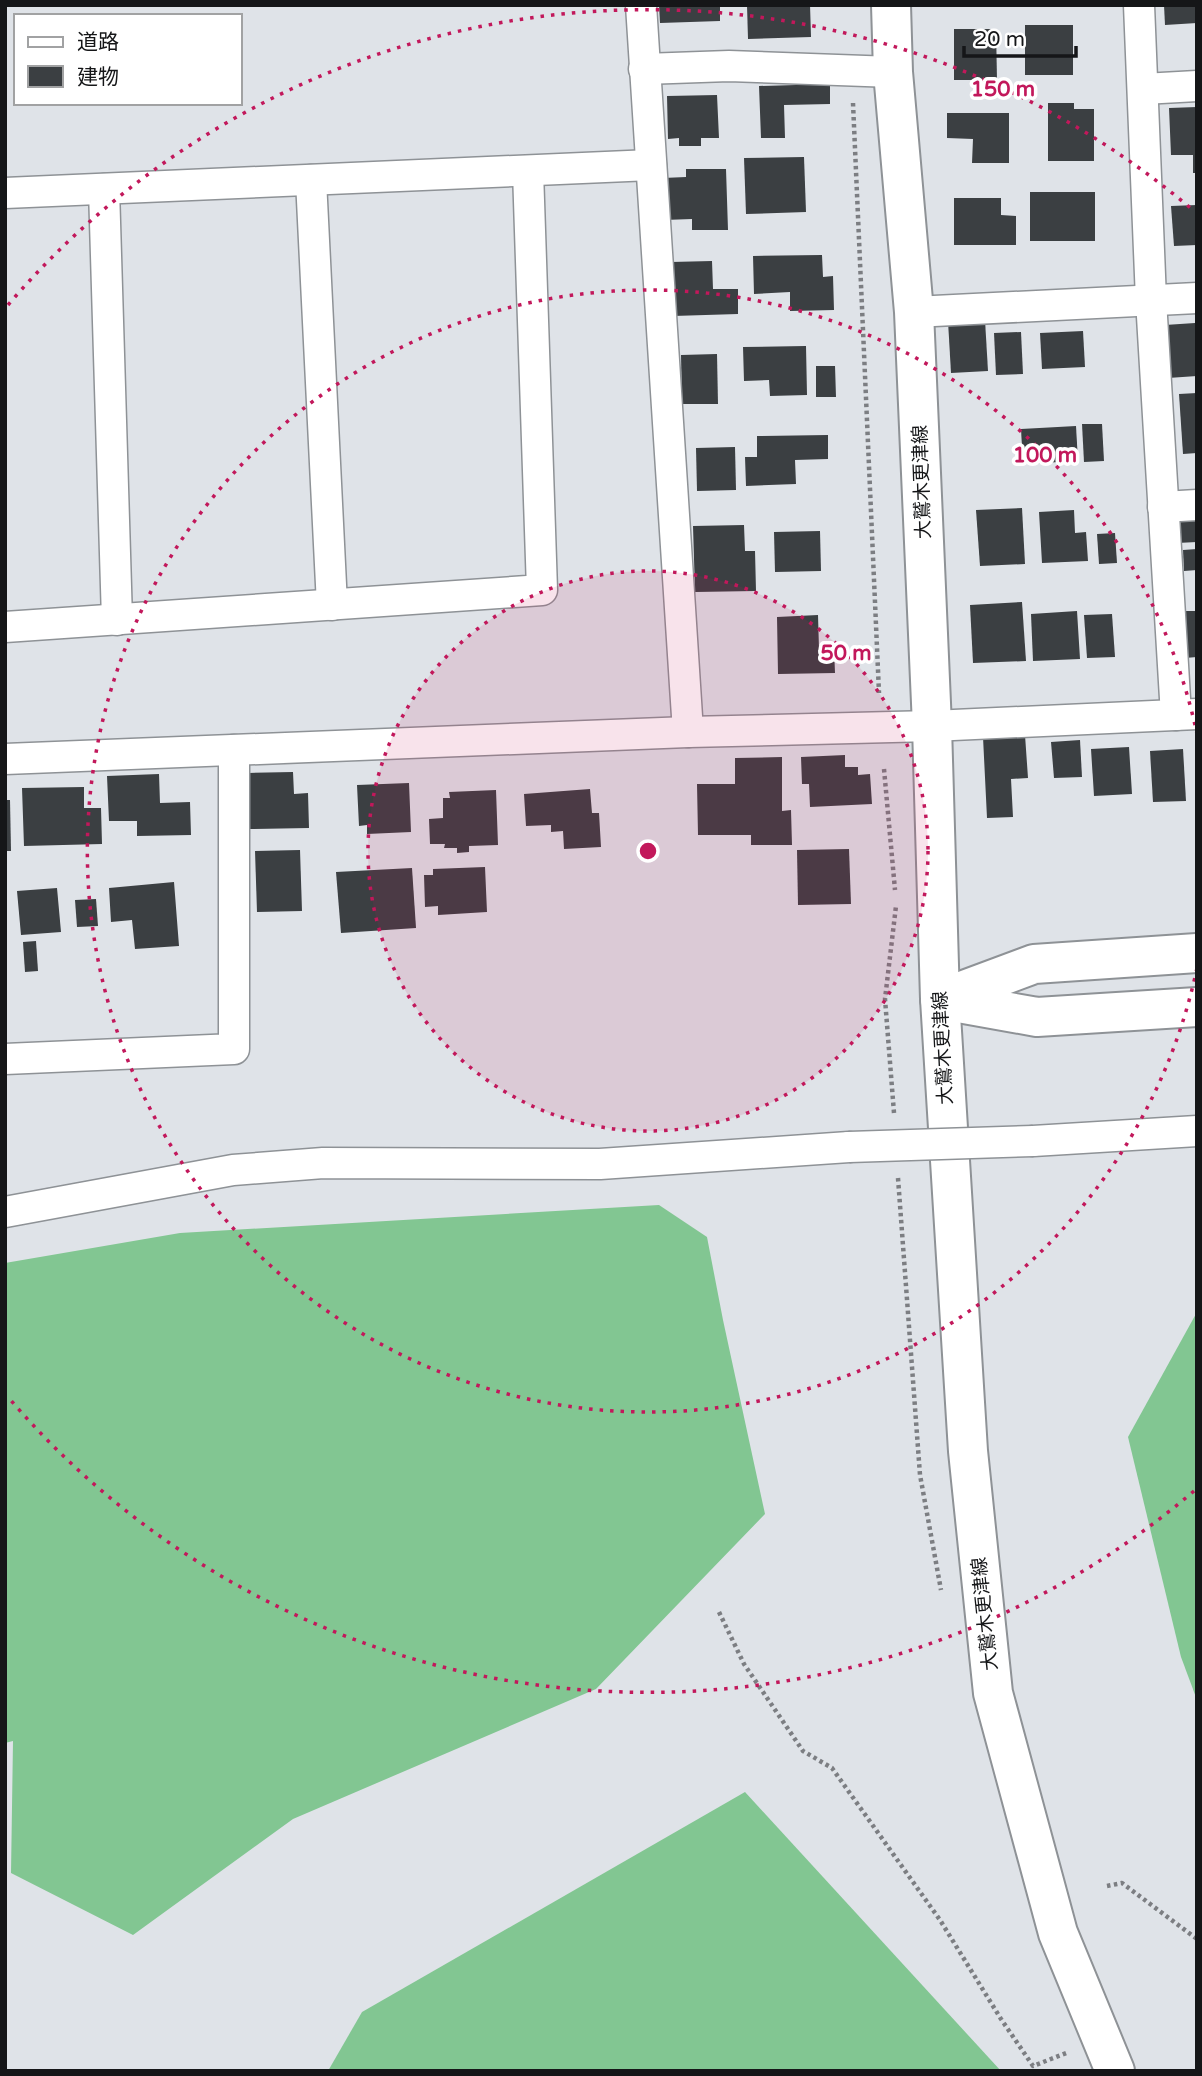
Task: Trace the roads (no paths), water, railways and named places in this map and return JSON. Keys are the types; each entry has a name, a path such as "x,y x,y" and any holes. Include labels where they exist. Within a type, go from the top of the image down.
{"main road":[{"name":"大鷲木更津線","path":"891,5 893,72 914,312 932,726 940,999 968,1451 993,1693 1058,1933 1109,2057"},
{"path":"940,999 1034,964 1197,953"},
{"path":"940,999 1037,1017 1197,1007"}],"street":[{"path":"641,5 688,732"},
{"path":"5,759 1186,715 1163,507 1151,300 1139,5"},
{"path":"644,69 729,66 893,72"},
{"path":"1143,89 1197,86"},
{"path":"5,193 651,165"},
{"path":"5,627 542,590 528,171"},
{"path":"311,180 332,605"},
{"path":"104,189 117,620"},
{"path":"914,312 1197,298"},
{"path":"1163,507 1197,505"},
{"path":"5,1059 234,1049 234,750"},
{"path":"5,1212 233,1170 323,1163 600,1164 849,1147 1033,1141 1197,1131"}]}
